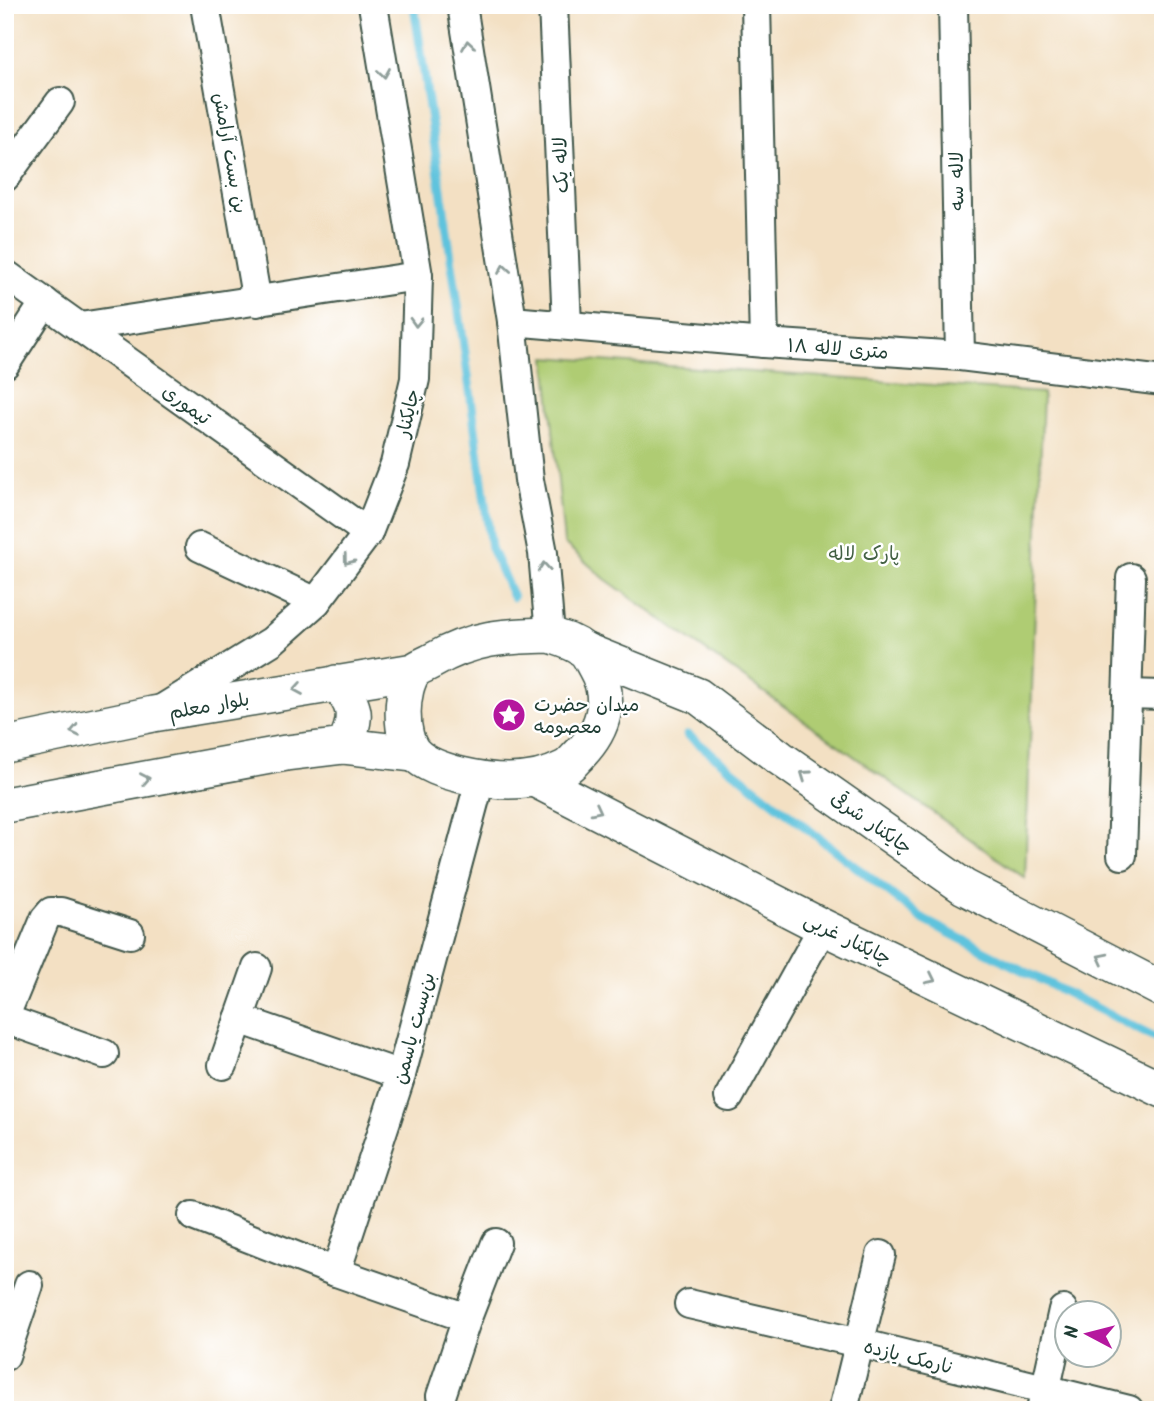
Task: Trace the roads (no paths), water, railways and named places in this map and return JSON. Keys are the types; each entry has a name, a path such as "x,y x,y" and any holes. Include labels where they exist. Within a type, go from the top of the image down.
{"main road":[{"path":"5,805 286,753 344,746 414,754 442,771 480,780 536,780 567,768 601,725 606,699 601,678 586,651 571,642 550,635 497,636 451,650 414,671 404,697 406,740 414,754"},
{"name":"چایکنار شرقی","path":"586,651 698,696 780,758 964,887 1163,990"},
{"name":"بلوار معلم","path":"5,746 153,715 414,671"},
{"path":"336,683 350,698 354,712 353,729 344,746"},
{"name":"چایکنار غربی","path":"536,780 822,926 1163,1090"}],"street":[{"name":"بن بست آرامش","path":"205,5 257,302"},
{"name":"چایکنار","path":"153,715 272,641 316,602 368,533 395,464 415,379 418,276 373,5"},
{"path":"461,5 512,321 529,481 543,553 550,635"},
{"name":"لاله یک","path":"554,5 567,325"},
{"path":"756,5 764,343"},
{"name":"لاله سه","path":"953,5 960,356"},
{"path":"5,177 60,102"},
{"name":"تیموری","path":"5,274 368,533"},
{"path":"80,327 418,276"},
{"path":"5,364 45,302"},
{"name":"۱۸ متری لاله","path":"512,321 764,343 960,356 1163,381"},
{"path":"200,547 316,602"},
{"path":"1122,855 1131,578"},
{"path":"1127,694 1163,695"},
{"name":"بن‌بست یاسمن","path":"336,1272 401,1075 480,780"},
{"path":"104,1054 5,1018 45,919 51,912 61,912 130,934"},
{"path":"729,1097 822,926"},
{"path":"223,1065 257,968"},
{"path":"239,1019 401,1075"},
{"path":"193,1216 336,1272 467,1318"},
{"path":"441,1396 496,1243"},
{"path":"843,1410 881,1255"},
{"path":"5,1356 29,1285"},
{"name":"نارمک یازده","path":"689,1304 859,1343 1044,1400 1129,1410"},
{"path":"1044,1400 1052,1362"}],"waterway":[{"path":"414,5 491,548 513,597"},
{"path":"688,735 924,920 1163,1042"}],"place":[{"name":"میدان حضرت معصومه","path":"509,715"}],"park label":[{"name":"پارک لاله","path":"864,553"}]}
